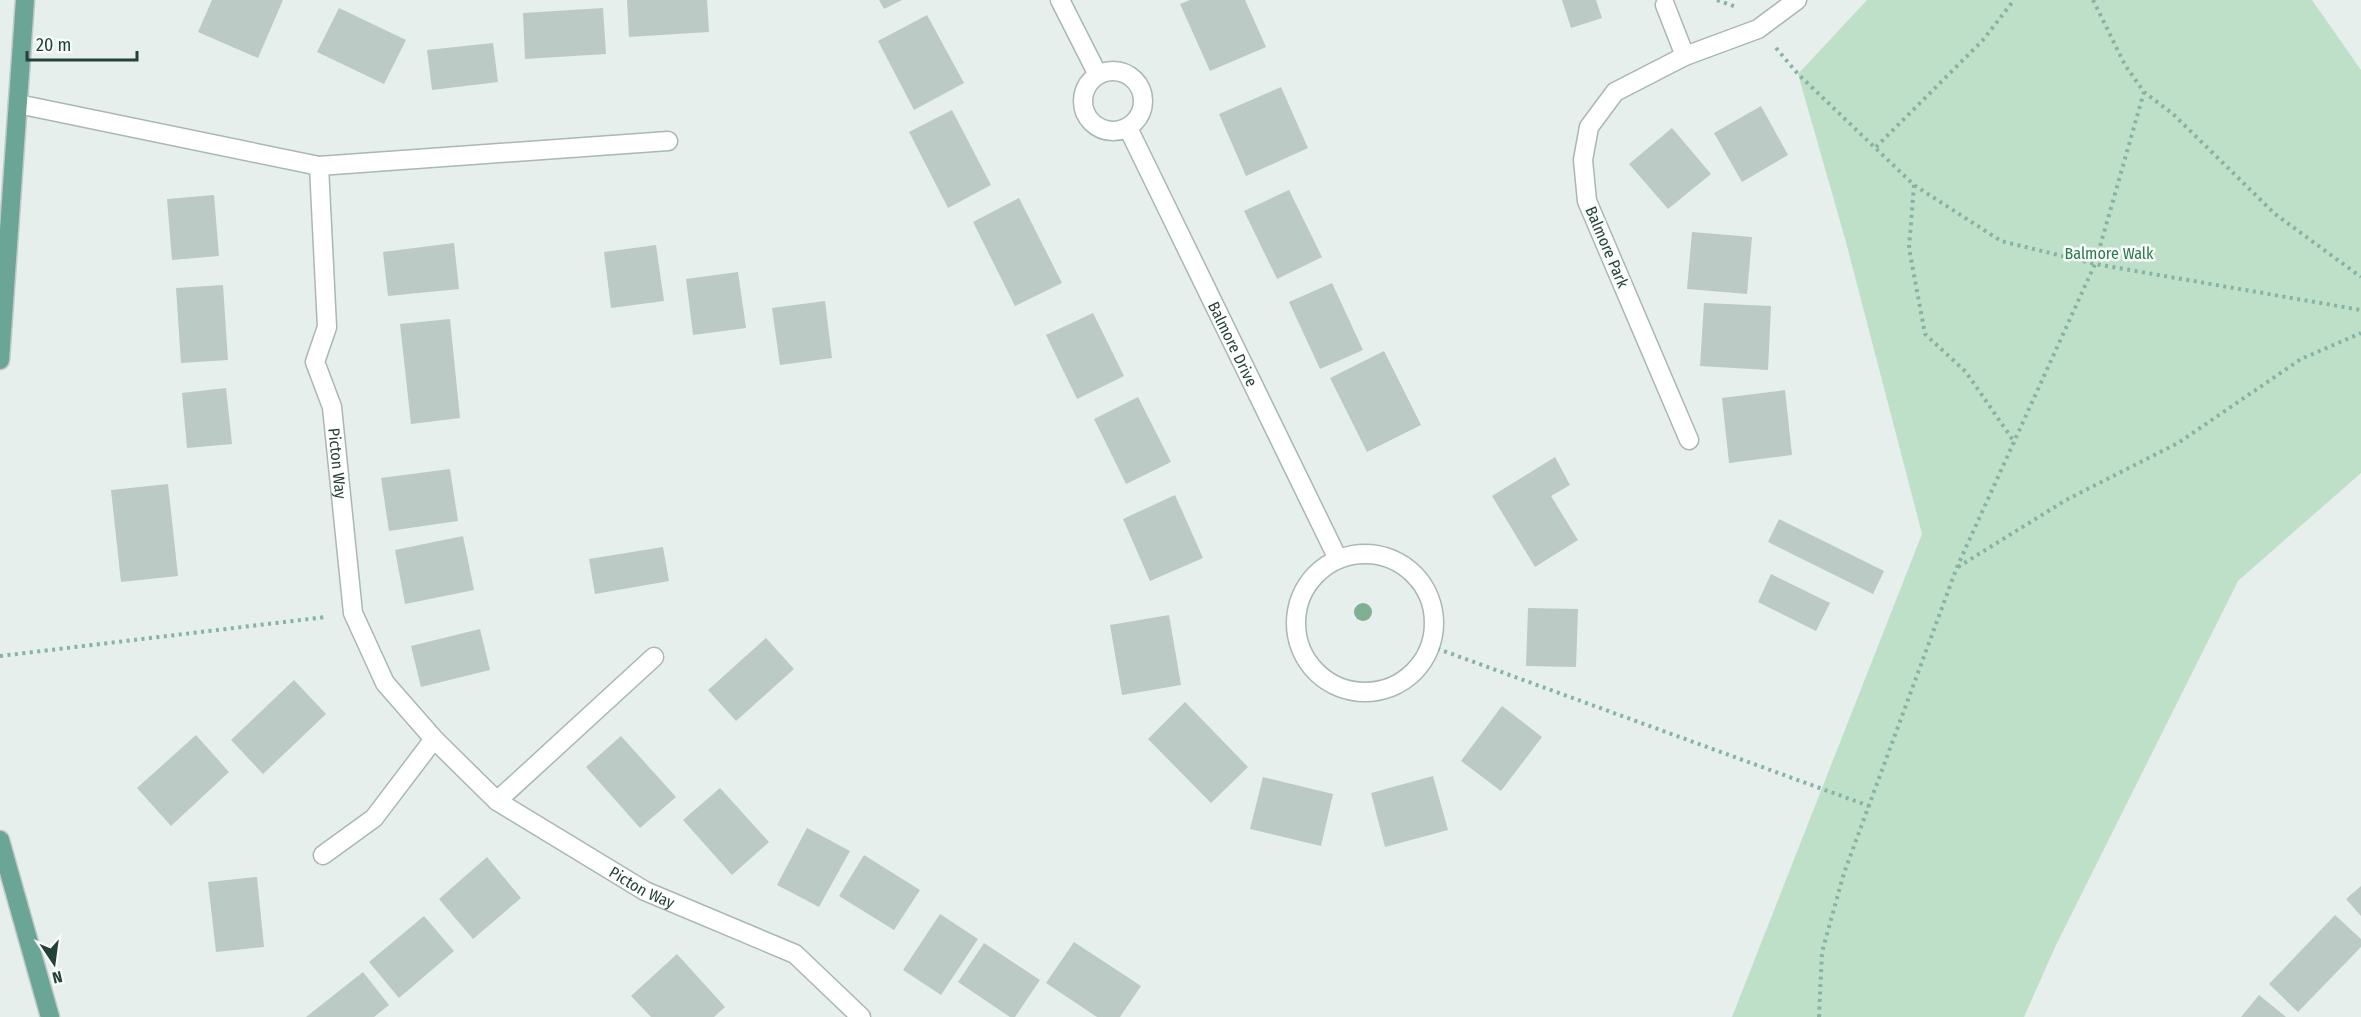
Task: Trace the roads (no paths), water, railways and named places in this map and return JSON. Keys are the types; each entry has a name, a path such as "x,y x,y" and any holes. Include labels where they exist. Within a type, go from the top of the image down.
{"main road":[{"path":"0,360 25,0"},
{"path":"0,840 50,1017"}],"street":[{"path":"1060,0 1098,75"},
{"name":"Balmore Park","path":"1689,440 1587,201 1584,160 1589,127 1616,92 1685,56 1758,29 1797,0"},
{"path":"1665,5 1685,56"},
{"path":"1116,71 1133,78 1139,86 1143,105 1135,122 1128,128 1107,131 1089,120 1082,101 1089,81 1098,75 1116,71"},
{"path":"18,104 320,166 668,141"},
{"name":"Balmore Drive","path":"1128,128 1338,559"},
{"name":"Picton Way","path":"320,166 327,327 315,362 332,407 353,613 385,683 434,739 497,801 645,891 795,954 861,1017"},
{"path":"1364,553 1390,558 1413,572 1428,594 1434,620 1430,646 1416,670 1394,686 1368,692 1340,688 1317,673 1302,651 1295,624 1300,597 1316,574 1338,559 1364,553"},
{"path":"497,801 654,657"},
{"path":"323,855 374,818 434,739"}],"park label":[{"name":"Balmore Walk","path":"2109,253"}]}
